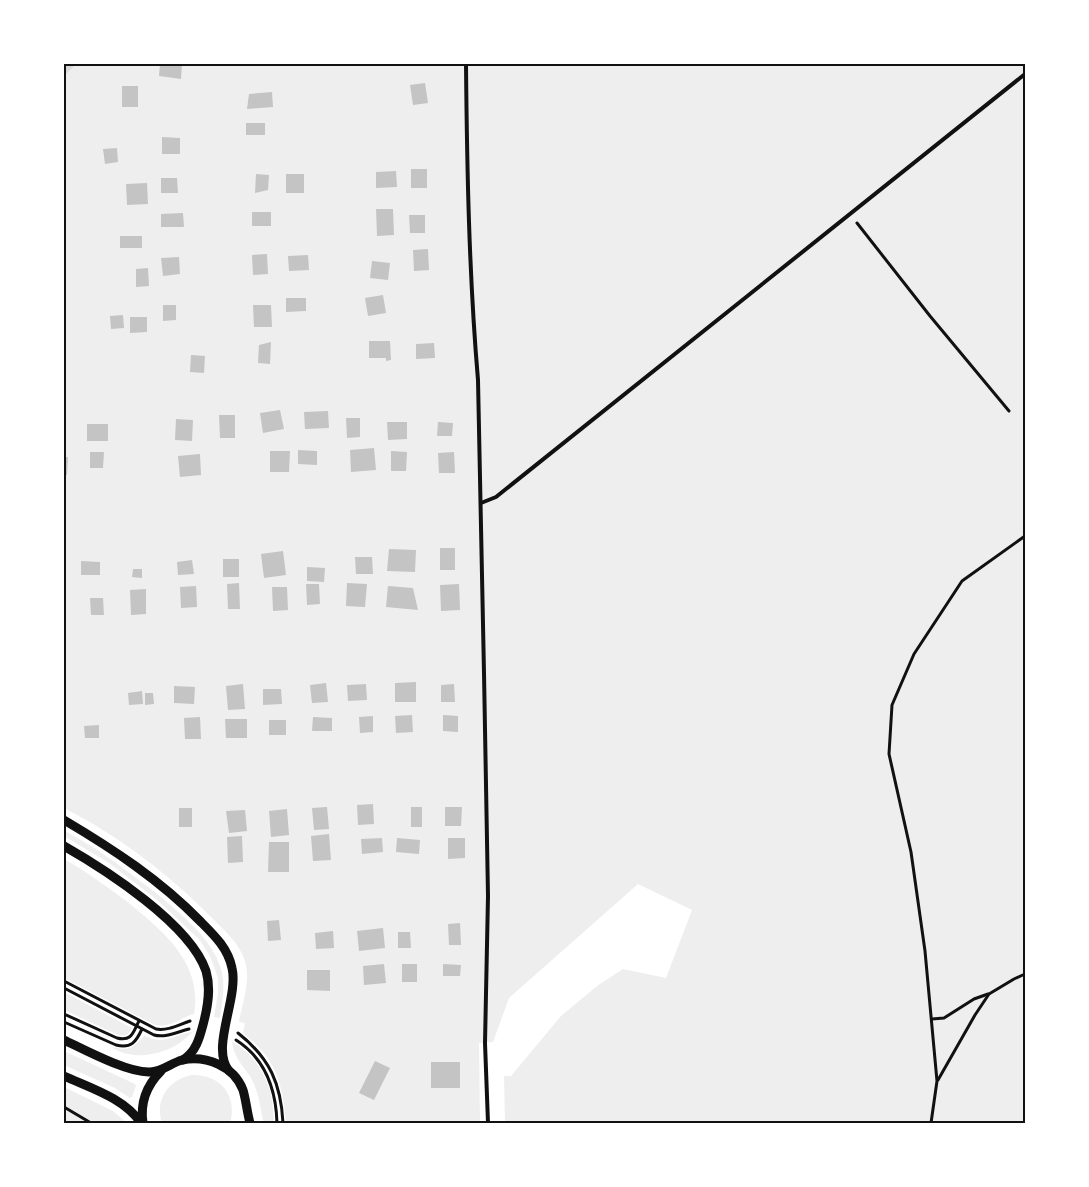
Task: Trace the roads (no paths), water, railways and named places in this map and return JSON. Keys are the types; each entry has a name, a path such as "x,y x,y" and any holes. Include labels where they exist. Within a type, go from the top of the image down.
{"street":[{"path":"64,820 100,841 158,883 191,912 224,947 229,958 233,980 222,1050 224,1064 229,1071"},
{"path":"64,846 119,881 158,911 185,938 202,962 208,984 204,1021 196,1047 183,1060"},
{"path":"64,1040 132,1070 150,1072 163,1069 183,1060 199,1059 221,1065 237,1078 245,1096 242,1123"},
{"path":"142,1123 142,1108 146,1094 154,1079 163,1069"},
{"path":"64,1076 117,1102 142,1123"},
{"path":"245,1104 250,1123"}],"lane":[{"path":"466,64 468,190 478,380 488,896 485,1043 488,1123"},
{"path":"480,503 496,497 1025,74"}],"waterway":[{"path":"64,72 72,64"}]}
